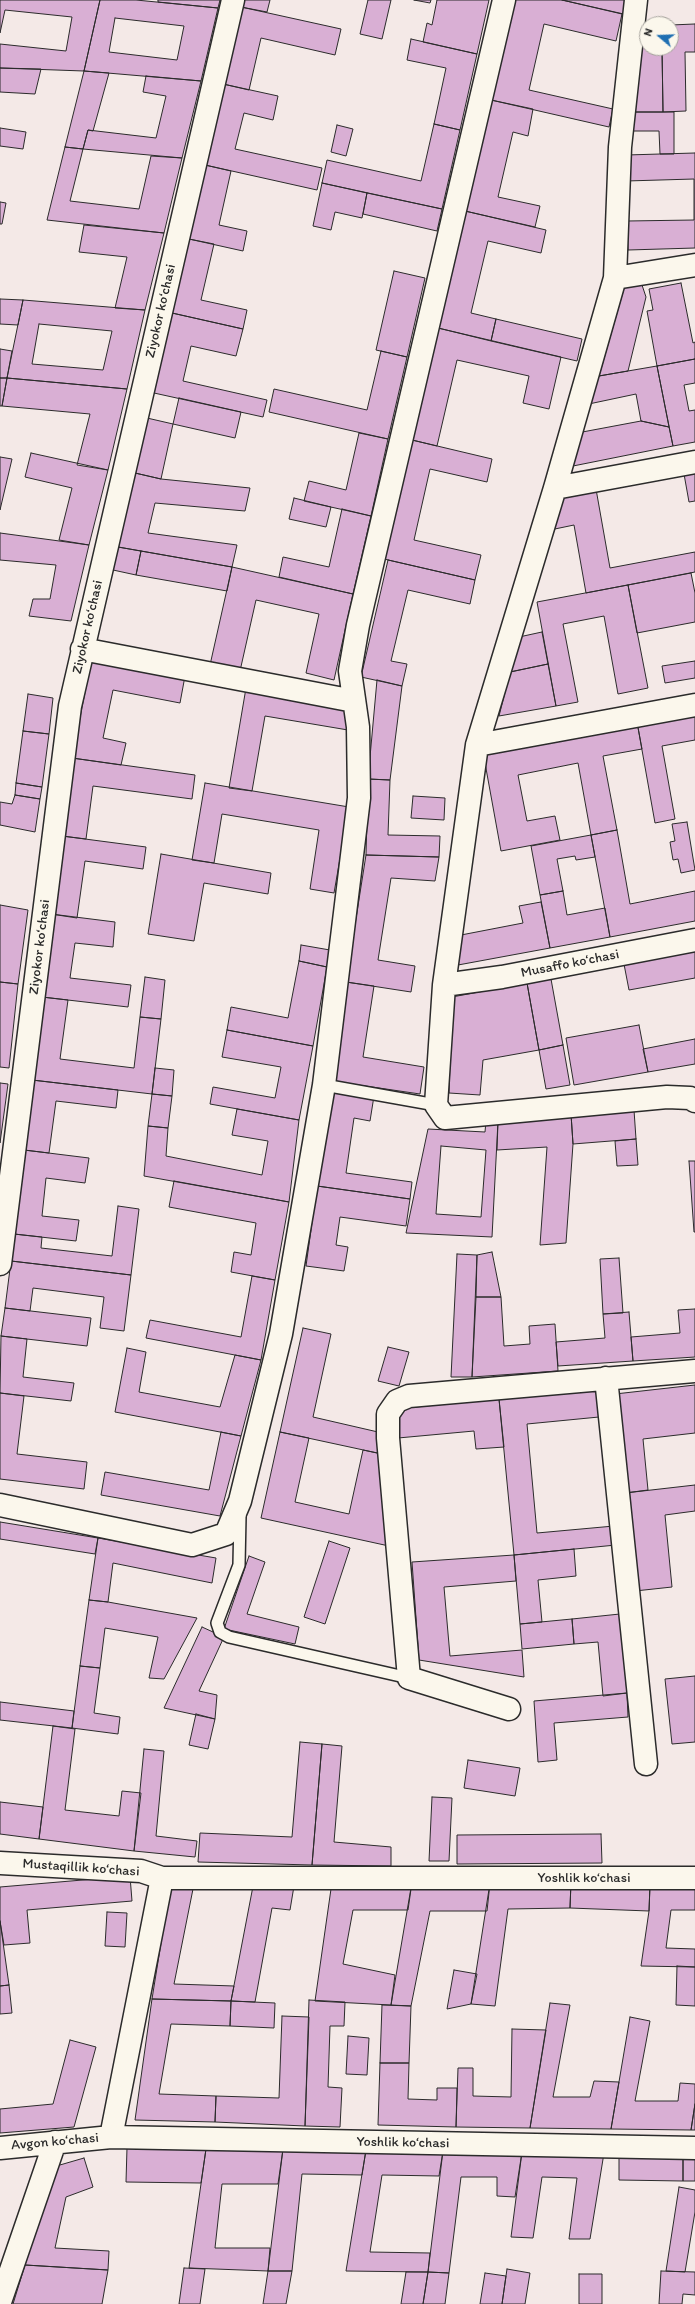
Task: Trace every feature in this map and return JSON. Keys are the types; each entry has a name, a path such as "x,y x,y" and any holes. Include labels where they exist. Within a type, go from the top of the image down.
{"street":[{"name":"Ziyokor koʻchasi","path":"0,1264 70,706 233,0"},
{"path":"0,1506 192,1545 226,1534 240,1501 281,1334 324,1085 359,798 358,727 350,671 358,625 504,0"},
{"path":"636,0 620,147 615,278 555,488 477,745 444,985 436,1105 445,1118 667,1097 690,1098 695,1101"},
{"path":"615,278 695,265"},
{"path":"555,488 695,462"},
{"path":"82,649 354,701"},
{"path":"477,745 695,705"},
{"name":"Musaffo koʻchasi","path":"444,985 502,977 695,940"},
{"path":"510,1709 409,1678 388,1438 388,1414 397,1401 408,1396 695,1371"},
{"path":"606,1378 646,1764"},
{"name":"Mustaqillik koʻchasi","path":"0,1863 141,1871 162,1878"},
{"path":"111,2137 162,1878"},
{"name":"Yoshlik koʻchasi","path":"162,1878 695,1878"},
{"name":"Yoshlik koʻchasi","path":"111,2137 695,2148"},
{"name":"Avgon koʻchasi","path":"0,2148 111,2137"},
{"path":"0,2302 56,2142"}],"lane":[{"path":"324,1085 436,1105"},
{"path":"240,1501 239,1565 217,1623 220,1632 228,1637 409,1678"}],"building":[{"path":"0,0 100,0 84,71 0,68 0,44 66,51 72,17 5,10 0,33"},
{"path":"100,0 136,0 218,8 201,81 84,71","holes":["115,18 184,26 177,60 109,52"]},
{"path":"158,0 220,0 218,8 158,2"},
{"path":"242,0 270,0 267,12 241,7"},
{"path":"368,0 391,0 382,39 360,34"},
{"path":"414,0 431,0 430,3"},
{"path":"437,0 489,0 477,54 423,42 427,23 432,25"},
{"path":"514,0 562,0 622,14 616,41 544,24 529,90 613,109 609,127 491,100"},
{"path":"562,0 632,0 628,15"},
{"path":"241,7 341,29 335,55 261,38 249,90 223,84"},
{"path":"695,24 695,52 685,52 686,111 663,112 662,56 679,56 679,25"},
{"path":"636,28 639,28 639,56 662,56 663,112 633,112"},
{"path":"411,39 477,54 460,130 434,124 446,68 407,60"},
{"path":"0,68 41,69 35,94 0,92"},
{"path":"84,71 109,73 93,131 88,130 83,149 65,147"},
{"path":"146,76 201,81 182,158 83,149 88,130 156,138 166,96 143,92"},
{"path":"223,84 278,96 273,120 244,113 235,149 322,168 317,190 205,165"},
{"path":"491,100 533,109 528,136 513,132 498,197 540,206 535,227 465,211"},
{"path":"633,112 674,112 674,154 660,154 659,131 633,131"},
{"path":"434,124 460,130 442,209 322,183 327,160 421,181"},
{"path":"337,125 353,129 346,156 331,152"},
{"path":"0,128 26,132 23,149 0,146"},
{"path":"65,147 83,149 70,201 139,209 151,156 182,158 164,233 47,220"},
{"path":"695,153 695,248 628,250 627,221 694,220 694,179 626,181 626,155"},
{"path":"205,165 231,171 219,225 247,231 243,251 189,239"},
{"path":"322,183 367,193 362,218 335,212 331,230 313,226"},
{"path":"367,193 442,209 437,231 363,214"},
{"path":"0,202 6,203 2,224 0,224"},
{"path":"465,211 546,230 541,253 488,241 471,313 496,319 491,341 438,328"},
{"path":"84,225 164,233 145,310 115,308 127,257 79,252"},
{"path":"189,239 214,244 201,300 247,310 243,329 172,313"},
{"path":"394,271 425,278 407,357 376,350"},
{"path":"681,283 693,343 695,342 695,359 657,366 647,311 653,310 649,289"},
{"path":"625,285 642,285 646,297 628,371 599,376"},
{"path":"0,299 23,300 18,325 0,324"},
{"path":"23,300 145,310 127,389 7,378","holes":["39,324 112,331 103,370 32,364"]},
{"path":"172,313 243,329 236,356 191,346 183,381 267,400 263,417 154,393"},
{"path":"496,319 582,339 577,361 491,341"},
{"path":"438,328 561,357 549,409 523,403 529,376 457,360 437,446 412,440"},
{"path":"0,349 12,351 7,378 0,378"},
{"path":"381,351 407,357 388,439 269,412 274,389 367,410"},
{"path":"695,359 695,383 684,385 689,411 695,410 695,442 673,446 657,366"},
{"path":"657,366 669,427 641,421 636,394 584,405 593,377"},
{"path":"0,378 7,378 2,406 0,406"},
{"path":"7,378 127,389 108,470 77,465 90,414 2,406"},
{"path":"179,398 241,412 235,438 173,424"},
{"path":"147,418 173,424 161,479 135,473"},
{"path":"641,421 669,427 673,446 568,467 577,433"},
{"path":"359,433 388,439 371,516 304,501 309,481 346,490"},
{"path":"412,440 492,459 487,482 430,469 414,540 481,555 475,580 384,559"},
{"path":"31,453 108,470 89,545 59,540 72,488 25,477"},
{"path":"0,457 12,459 0,510"},
{"path":"695,472 695,501 689,502 684,474"},
{"path":"135,473 161,479 250,488 245,511 155,503 148,533 237,545 232,567 118,547"},
{"path":"596,489 610,568 695,552 695,572 586,593 574,525 550,530 559,497"},
{"path":"294,498 331,507 326,527 289,519"},
{"path":"342,509 371,516 353,594 279,577 283,557 329,567"},
{"path":"0,533 89,545 71,621 29,616 33,599 50,599 56,565 0,560"},
{"path":"118,547 141,551 136,575 113,570"},
{"path":"141,551 232,567 227,591 136,575"},
{"path":"388,560 475,580 470,604 408,590 391,661 407,664 402,686 361,677"},
{"path":"232,567 353,594 334,680 306,673 319,614 256,600 240,671 210,665"},
{"path":"691,573 695,593 695,622 637,633 628,585"},
{"path":"628,585 648,688 618,694 604,616 563,624 578,702 556,706 537,602"},
{"path":"542,632 548,664 510,672 519,637"},
{"path":"92,657 185,676 180,703 113,690 103,738 126,743 121,765 72,758"},
{"path":"695,661 695,678 665,683 662,666"},
{"path":"548,664 556,706 499,716 510,672"},
{"path":"377,680 402,686 390,780 368,779"},
{"path":"246,688 352,705 348,730 265,716 252,791 229,788"},
{"path":"28,694 53,698 49,734 23,731"},
{"path":"695,712 695,740 662,746 675,819 655,823 637,722"},
{"path":"637,722 642,749 603,756 617,830 591,835 578,763 518,775 527,821 555,816 560,840 501,851 483,752"},
{"path":"23,731 49,734 42,787 16,783"},
{"path":"72,758 195,775 192,799 93,786 86,839 62,836"},
{"path":"368,779 390,780 388,835 440,836 439,857 366,855"},
{"path":"16,783 42,787 40,799 15,795"},
{"path":"205,783 349,807 334,893 310,889 319,830 222,814 214,863 192,860"},
{"path":"15,795 40,799 35,832 0,825 0,802 12,804"},
{"path":"413,796 445,798 444,820 411,818"},
{"path":"687,822 695,870 681,873 678,859 673,860 670,842 675,841 672,824"},
{"path":"617,830 630,904 695,891 695,921 610,937 591,835"},
{"path":"591,835 595,857 576,860 575,856 557,859 563,891 540,895 531,846"},
{"path":"62,836 146,847 143,869 85,861 77,918 51,914"},
{"path":"161,854 271,873 268,894 204,883 194,941 148,934"},
{"path":"366,855 439,857 435,881 391,878 378,960 415,966 411,992 346,982"},
{"path":"563,891 567,915 605,908 610,937 550,948 540,895"},
{"path":"541,902 550,948 458,965 461,935 523,923 519,906"},
{"path":"0,905 28,910 18,984 0,982"},
{"path":"51,914 115,922 113,947 75,943 70,978 131,985 128,1007 42,997"},
{"path":"301,945 330,950 327,967 299,961"},
{"path":"695,946 695,978 629,990 623,959"},
{"path":"299,961 327,967 313,1046 227,1030 231,1007 288,1018"},
{"path":"145,977 165,980 161,1019 140,1017"},
{"path":"551,979 563,1045 539,1050 527,983"},
{"path":"0,982 18,984 9,1068 0,1067"},
{"path":"346,982 374,986 363,1057 424,1067 420,1094 331,1081"},
{"path":"527,983 539,1050 483,1060 480,1095 449,1093 452,997"},
{"path":"42,997 68,1000 60,1059 134,1068 140,1017 161,1019 152,1094 32,1080"},
{"path":"639,1025 648,1072 574,1085 566,1038"},
{"path":"227,1030 313,1046 299,1120 210,1104 213,1087 275,1098 281,1067 222,1057"},
{"path":"695,1039 695,1064 648,1072 643,1049"},
{"path":"563,1045 570,1085 546,1089 539,1050"},
{"path":"155,1068 174,1070 172,1096 152,1094"},
{"path":"32,1080 118,1090 116,1108 56,1101 49,1153 24,1150"},
{"path":"0,1083 8,1084 0,1143"},
{"path":"331,1090 374,1096 370,1121 354,1118 346,1173 412,1182 410,1199 317,1186"},
{"path":"152,1094 172,1096 168,1128 148,1126"},
{"path":"237,1109 299,1120 289,1202 144,1176 148,1126 168,1128 166,1156 262,1175 268,1141 232,1135"},
{"path":"634,1110 636,1139 573,1144 571,1114"},
{"path":"571,1114 573,1144 566,1243 540,1245 547,1147 497,1150 498,1121"},
{"path":"486,1121 498,1121 492,1237 406,1233 428,1129 485,1132","holes":["441,1146 486,1150 481,1217 436,1214"]},
{"path":"636,1139 638,1165 617,1166 615,1141"},
{"path":"24,1150 89,1158 85,1183 46,1178 42,1216 79,1220 76,1241 14,1234"},
{"path":"689,1161 695,1161 695,1232 694,1232"},
{"path":"174,1181 289,1202 275,1280 231,1272 234,1252 251,1255 256,1223 169,1207"},
{"path":"317,1186 410,1199 406,1226 340,1217 336,1245 348,1247 344,1271 306,1266"},
{"path":"118,1206 139,1209 131,1275 11,1261 14,1234 42,1237 41,1248 112,1256"},
{"path":"492,1252 501,1297 476,1297 477,1255"},
{"path":"457,1254 477,1255 472,1377 451,1377"},
{"path":"619,1258 623,1313 603,1314 600,1259"},
{"path":"11,1261 131,1275 124,1331 100,1328 104,1297 33,1288 30,1311 5,1308"},
{"path":"252,1276 275,1280 261,1360 146,1338 150,1320 241,1337"},
{"path":"476,1297 501,1297 504,1346 530,1344 529,1326 555,1324 558,1371 472,1377"},
{"path":"5,1308 91,1318 87,1346 1,1336"},
{"path":"695,1309 695,1357 633,1361 631,1337 680,1333 678,1310"},
{"path":"629,1312 633,1361 558,1366 556,1342 605,1338 603,1314"},
{"path":"303,1328 331,1334 313,1417 378,1432 382,1454 280,1432"},
{"path":"1,1336 27,1339 23,1377 74,1383 71,1401 0,1393"},
{"path":"388,1347 409,1352 399,1386 378,1381"},
{"path":"127,1348 146,1352 139,1392 220,1407 235,1355 261,1360 241,1436 115,1412"},
{"path":"695,1385 695,1433 643,1439 648,1490 625,1493 615,1394"},
{"path":"596,1390 599,1417 527,1424 537,1533 614,1526 616,1545 514,1555 499,1399"},
{"path":"0,1393 24,1396 17,1454 87,1462 84,1489 0,1479"},
{"path":"499,1399 504,1447 476,1449 474,1431 398,1438 395,1409"},
{"path":"221,1432 241,1436 220,1516 101,1495 105,1472 209,1490"},
{"path":"280,1432 309,1438 295,1502 349,1514 363,1450 382,1454 389,1546 261,1518"},
{"path":"695,1485 695,1511 665,1515 672,1587 635,1591 625,1493"},
{"path":"0,1522 98,1538 95,1554 0,1539"},
{"path":"98,1538 216,1558 212,1583 113,1563 108,1602 89,1600"},
{"path":"329,1541 350,1548 325,1624 304,1617"},
{"path":"574,1549 576,1576 538,1580 542,1622 520,1624 514,1555"},
{"path":"514,1555 516,1581 444,1587 450,1656 522,1650 524,1677 419,1660 412,1562"},
{"path":"249,1556 265,1562 247,1614 299,1627 295,1644 224,1629"},
{"path":"89,1600 197,1618 164,1679 149,1678 158,1637 105,1628 100,1668 80,1666"},
{"path":"620,1614 627,1693 603,1696 598,1642 574,1644 572,1619"},
{"path":"572,1619 574,1644 522,1649 520,1624"},
{"path":"202,1627 224,1637 199,1691 217,1695 215,1719 164,1708"},
{"path":"80,1666 100,1668 94,1713 120,1717 118,1734 72,1728"},
{"path":"695,1676 695,1742 672,1744 665,1679"},
{"path":"627,1693 628,1717 554,1723 557,1760 538,1762 534,1701"},
{"path":"0,1702 74,1711 72,1728 0,1720"},
{"path":"196,1714 215,1719 208,1749 189,1745"},
{"path":"53,1726 75,1729 65,1810 119,1816 122,1791 141,1793 134,1851 39,1839"},
{"path":"300,1742 322,1744 312,1865 198,1862 200,1833 292,1837"},
{"path":"322,1744 342,1746 334,1842 391,1847 391,1866 312,1865"},
{"path":"144,1749 164,1751 156,1836 197,1841 195,1857 134,1851"},
{"path":"468,1760 520,1768 515,1796 464,1788"},
{"path":"432,1797 452,1798 449,1861 429,1861"},
{"path":"0,1802 43,1807 39,1839 0,1834"},
{"path":"601,1834 602,1863 457,1864 457,1835"},
{"path":"130,1876 132,1901 27,1910 30,1943 4,1945 0,1921 0,1887"},
{"path":"254,1881 294,1886 290,1910 272,1908 255,2002 231,2001"},
{"path":"332,1882 412,1882 408,1910 353,1910 343,1964 395,1975 391,2005 315,2001"},
{"path":"412,1882 490,1883 487,1911 430,1911 411,2006 391,2005"},
{"path":"571,1882 570,1908 508,1909 495,2006 471,2004 490,1883"},
{"path":"571,1882 650,1885 649,1911 570,1908"},
{"path":"650,1885 695,1885 695,1910 671,1910 666,1948 695,1949 695,1967 641,1966 649,1911"},
{"path":"170,1887 193,1889 174,1984 234,1986 231,2001 152,1999"},
{"path":"107,1912 127,1913 125,1947 105,1946"},
{"path":"0,1921 9,1985 0,1986"},
{"path":"677,1966 695,1967 695,2006 676,2005"},
{"path":"454,1970 477,1974 471,2004 447,2009"},
{"path":"9,1985 12,2013 0,2014 0,1986"},
{"path":"152,1999 231,2001 230,2026 171,2024 159,2094 216,2096 215,2122 135,2120"},
{"path":"309,2000 345,2002 344,2026 330,2026 328,2087 342,2088 340,2127 305,2126"},
{"path":"231,2001 275,2003 274,2028 230,2026"},
{"path":"550,2003 570,2005 553,2097 590,2097 594,2081 619,2082 611,2129 530,2128"},
{"path":"382,2005 411,2006 409,2063 380,2063"},
{"path":"282,2016 309,2017 305,2126 215,2122 216,2096 279,2098"},
{"path":"630,2017 650,2021 635,2101 678,2101 680,2083 695,2084 695,2104 691,2130 611,2129"},
{"path":"512,2029 546,2030 530,2128 456,2127 458,2068 473,2068 473,2096 511,2097"},
{"path":"348,2036 369,2038 367,2075 346,2074"},
{"path":"70,2040 96,2047 74,2127 0,2133 0,2109 53,2104"},
{"path":"380,2063 409,2063 408,2099 437,2100 437,2088 457,2088 456,2127 378,2125"},
{"path":"695,2104 695,2130 691,2130"},
{"path":"127,2148 206,2149 201,2183 126,2182"},
{"path":"206,2149 283,2149 278,2184 222,2184 215,2248 270,2248 268,2271 189,2268"},
{"path":"283,2149 366,2150 362,2175 302,2174 292,2271 268,2271"},
{"path":"366,2150 443,2151 439,2176 382,2175 370,2252 430,2253 428,2272 346,2271"},
{"path":"443,2151 522,2152 515,2197 497,2196 497,2177 461,2177 449,2273 428,2272"},
{"path":"522,2152 604,2153 590,2239 569,2239 577,2178 542,2177 533,2238 511,2237"},
{"path":"619,2152 683,2153 683,2181 619,2180"},
{"path":"683,2153 695,2153 695,2181 683,2181"},
{"path":"84,2158 93,2187 66,2197 55,2248 109,2251 108,2270 25,2265 53,2167"},
{"path":"679,2187 695,2190 695,2212 685,2272 666,2271"},
{"path":"25,2265 108,2270 102,2304 13,2304"},
{"path":"184,2268 205,2269 200,2304 179,2304"},
{"path":"507,2269 530,2273 525,2304 502,2304"},
{"path":"268,2271 292,2271 286,2304 263,2304"},
{"path":"661,2271 695,2272 695,2295 683,2294 682,2304 659,2304"},
{"path":"406,2272 428,2272 423,2304 401,2304"},
{"path":"428,2272 449,2273 445,2304 423,2304"},
{"path":"485,2273 506,2276 502,2304 480,2304"},
{"path":"579,2274 602,2274 602,2304 579,2304"}]}
